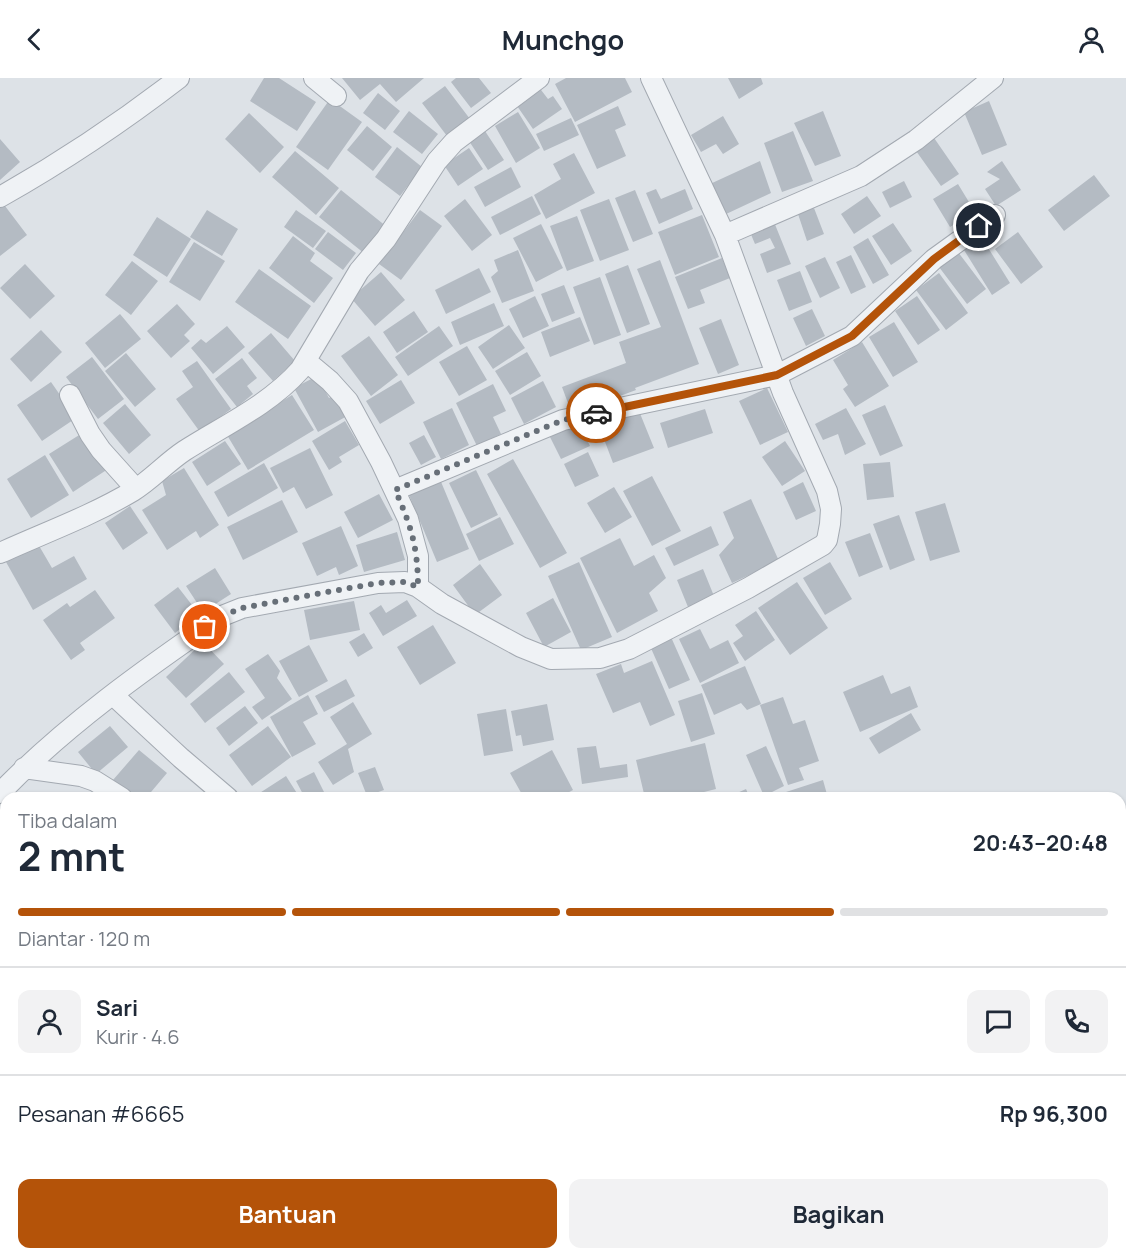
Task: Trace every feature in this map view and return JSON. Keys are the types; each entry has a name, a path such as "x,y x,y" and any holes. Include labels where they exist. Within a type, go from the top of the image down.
{"street":[{"path":"0,197 53,166 138,110 179,78"},
{"path":"314,78 336,96"},
{"path":"0,554 112,503 136,489 181,453 236,420 288,384 306,361 359,271 386,239 437,161 454,142 539,78"},
{"path":"1,792 24,768 98,705 222,616 242,608 378,583 405,582 418,587 442,604 521,647 551,659 600,658 629,649 649,639 748,588 823,545 827,540 830,524 831,509 827,491 777,375 725,235 651,78"},
{"path":"725,235 861,176 916,140 993,78"},
{"path":"395,490 563,420 777,375 852,336 934,259 994,215"},
{"path":"306,361 330,381 348,401 395,490 408,519 418,556 418,587"},
{"path":"70,395 101,450 136,489"},
{"path":"113,695 181,759 221,792"},
{"path":"24,768 81,776 112,792"}],"building":[{"path":"264,78 279,78 316,102 297,131 250,101"},
{"path":"342,78 424,78 396,102 380,84 360,100"},
{"path":"456,78 479,78 491,93 471,108 451,82"},
{"path":"566,78 625,78 632,92 575,122 555,84"},
{"path":"728,78 761,78 763,84 739,99"},
{"path":"445,86 470,119 447,136 422,103"},
{"path":"538,86 548,99 553,96 562,109 533,129 515,103"},
{"path":"378,93 400,111 385,130 363,113"},
{"path":"330,99 362,122 328,170 296,147"},
{"path":"989,101 1007,145 982,155 964,112"},
{"path":"618,106 626,125 615,130 626,156 597,169 577,125"},
{"path":"409,111 438,134 422,154 393,132"},
{"path":"823,111 841,156 815,166 794,123"},
{"path":"518,112 540,148 516,163 495,126"},
{"path":"249,113 284,147 260,173 225,139"},
{"path":"723,116 739,144 723,154 716,144 701,152 691,135"},
{"path":"571,118 579,135 544,151 536,134"},
{"path":"367,126 392,147 373,171 347,150"},
{"path":"485,131 504,160 488,170 469,141"},
{"path":"793,131 813,181 782,192 764,143"},
{"path":"932,135 959,174 941,186 914,148"},
{"path":"0,139 20,162 0,180"},
{"path":"397,147 422,167 400,196 375,177"},
{"path":"469,148 483,169 458,186 444,165"},
{"path":"295,151 339,188 316,215 272,177"},
{"path":"574,153 595,193 546,219 534,195 561,179 553,164"},
{"path":"760,161 771,193 724,215 710,184"},
{"path":"1002,161 1021,190 996,206 985,189 1000,179 987,172"},
{"path":"511,167 521,187 485,207 474,187"},
{"path":"1094,175 1110,196 1064,231 1048,210"},
{"path":"904,181 912,197 890,208 882,192"},
{"path":"958,184 975,212 950,227 933,199"},
{"path":"656,189 661,199 685,189 693,209 659,224 646,193"},
{"path":"341,190 387,227 365,254 319,217"},
{"path":"635,190 653,234 633,242 615,198"},
{"path":"532,196 541,214 500,235 491,217"},
{"path":"867,196 881,216 854,234 841,214"},
{"path":"465,199 492,235 472,251 444,216"},
{"path":"609,199 629,250 600,261 580,210"},
{"path":"2,202 27,235 0,256 0,204"},
{"path":"814,208 824,234 807,241 798,214"},
{"path":"207,210 238,229 222,256 190,237"},
{"path":"296,210 326,231 313,248 284,227"},
{"path":"420,210 442,226 401,280 379,264"},
{"path":"702,215 719,257 675,275 658,232"},
{"path":"577,216 594,261 567,271 550,226"},
{"path":"157,217 191,239 167,277 133,255"},
{"path":"774,222 791,264 767,273 760,254 775,248 770,238 755,244 750,232"},
{"path":"893,223 912,251 891,265 872,236"},
{"path":"541,224 563,268 536,282 513,238"},
{"path":"328,232 356,253 343,270 315,249"},
{"path":"1018,232 1043,267 1021,284 995,249"},
{"path":"293,236 315,253 310,261 333,278 314,303 269,268"},
{"path":"868,238 889,275 873,284 853,247"},
{"path":"982,238 1010,283 992,295 964,250"},
{"path":"194,242 225,261 200,301 169,282"},
{"path":"518,250 534,291 502,303 491,277 498,271 494,260"},
{"path":"958,252 986,289 967,304 939,267"},
{"path":"851,255 866,287 851,294 836,262"},
{"path":"825,257 840,288 820,298 805,266"},
{"path":"722,258 730,278 700,290 705,303 688,309 675,277"},
{"path":"660,260 699,364 572,414 562,387 626,363 619,342 661,327 637,269"},
{"path":"132,261 158,281 131,315 105,295"},
{"path":"25,264 55,296 30,319 0,288"},
{"path":"628,265 650,324 627,333 605,274"},
{"path":"479,268 491,292 446,314 435,290"},
{"path":"259,269 311,306 288,339 235,302"},
{"path":"800,271 812,302 789,311 777,280"},
{"path":"381,272 405,300 375,326 351,298"},
{"path":"939,273 968,313 946,330 916,290"},
{"path":"600,277 621,335 594,345 573,287"},
{"path":"564,285 575,313 552,322 541,294"},
{"path":"535,296 549,326 523,338 509,309"},
{"path":"917,296 940,330 918,345 895,311"},
{"path":"494,303 504,326 460,345 451,322"},
{"path":"177,304 195,324 184,335 190,341 171,358 147,331"},
{"path":"812,309 825,336 806,346 793,318"},
{"path":"414,311 428,332 397,353 383,332"},
{"path":"120,314 141,339 105,368 85,343"},
{"path":"580,317 590,341 550,357 541,332"},
{"path":"721,319 739,365 718,374 699,328"},
{"path":"894,322 918,362 893,377 869,337"},
{"path":"509,325 525,348 493,369 478,347"},
{"path":"227,326 245,347 213,374 191,348 201,339 206,343"},
{"path":"439,326 453,346 408,376 395,357"},
{"path":"41,330 62,352 31,382 10,359"},
{"path":"271,333 295,361 273,381 248,353"},
{"path":"369,336 398,375 371,396 341,356"},
{"path":"862,342 889,386 855,407 843,389 848,385 833,360"},
{"path":"467,346 487,380 459,396 439,362"},
{"path":"527,352 541,376 510,395 495,371"},
{"path":"126,353 156,389 135,407 105,371"},
{"path":"92,357 124,399 98,419 66,377"},
{"path":"242,358 257,378 247,386 253,394 237,407 215,379"},
{"path":"197,361 231,409 200,432 176,399 193,387 182,371"},
{"path":"317,376 329,398 337,394 349,415 318,432 294,388"},
{"path":"401,380 415,403 380,424 366,401"},
{"path":"543,381 556,407 524,424 511,398"},
{"path":"51,382 76,418 42,441 17,405"},
{"path":"493,384 506,411 493,417 501,434 477,446 456,403"},
{"path":"767,388 788,432 760,445 739,401"},
{"path":"292,395 314,430 248,470 227,435"},
{"path":"125,404 151,435 129,454 103,423"},
{"path":"885,405 903,446 880,456 862,415"},
{"path":"452,408 469,445 441,459 423,422"},
{"path":"846,408 866,444 845,455 838,434 823,440 815,424"},
{"path":"705,409 713,433 668,448 660,423"},
{"path":"639,411 654,448 613,463 599,426"},
{"path":"345,421 359,445 339,457 342,462 329,470 312,441"},
{"path":"579,423 590,446 561,459 550,437"},
{"path":"84,432 108,469 73,492 49,454"},
{"path":"424,435 436,457 421,465 409,443"},
{"path":"225,441 241,464 207,486 192,462"},
{"path":"785,441 805,471 782,486 762,457"},
{"path":"310,448 333,495 306,509 294,487 283,493 270,468"},
{"path":"588,452 599,476 575,487 564,464"},
{"path":"45,455 69,495 31,518 7,479"},
{"path":"513,459 567,553 540,568 487,474"},
{"path":"890,462 894,497 867,500 863,464"},
{"path":"264,463 278,488 228,517 214,492"},
{"path":"184,468 219,525 200,538 196,531 167,550 142,510 166,495 162,481"},
{"path":"476,470 498,515 471,528 449,483"},
{"path":"652,476 681,531 652,546 623,491"},
{"path":"439,477 469,549 437,562 407,490"},
{"path":"803,482 816,511 796,520 783,492"},
{"path":"614,487 632,517 605,533 587,503"},
{"path":"379,494 393,520 358,538 344,512"},
{"path":"751,499 779,561 732,583 719,555 734,538 723,512"},
{"path":"282,500 298,532 243,560 227,527"},
{"path":"945,503 960,552 930,561 915,512"},
{"path":"130,506 148,533 123,550 105,523"},
{"path":"899,515 915,560 890,570 873,524"},
{"path":"500,517 514,544 479,561 466,534"},
{"path":"341,526 358,566 339,575 336,567 317,576 302,543"},
{"path":"711,526 719,545 674,566 665,548"},
{"path":"397,532 405,560 364,572 356,545"},
{"path":"870,533 883,567 859,577 845,542"},
{"path":"620,538 634,566 654,555 666,578 649,593 658,611 617,633 580,558"},
{"path":"38,544 52,568 74,556 87,579 33,610 6,562"},
{"path":"579,562 612,637 581,650 548,576"},
{"path":"830,562 852,599 825,615 803,578"},
{"path":"480,564 502,595 475,615 453,585"},
{"path":"215,568 231,594 203,612 186,586"},
{"path":"703,569 714,596 688,607 677,580"},
{"path":"797,582 828,628 790,655 758,608"},
{"path":"178,587 199,614 175,633 154,605"},
{"path":"95,590 115,618 80,643 85,650 71,660 43,620 67,603 70,607"},
{"path":"553,598 571,632 544,647 526,613"},
{"path":"407,600 417,616 383,636 369,613 381,605 386,613"},
{"path":"354,601 360,630 310,640 304,610"},
{"path":"756,611 775,640 745,661 733,643 743,636 735,625"},
{"path":"433,625 456,663 420,685 397,647"},
{"path":"700,629 710,649 728,640 739,663 700,683 679,639"},
{"path":"364,633 373,648 358,657 349,642"},
{"path":"671,637 690,680 669,689 650,646"},
{"path":"203,642 224,664 186,698 166,677"},
{"path":"309,645 328,681 299,697 279,661"},
{"path":"268,654 280,671 277,678 292,699 262,720 252,707 265,698 245,669"},
{"path":"652,661 675,715 650,726 640,702 613,713 596,674 621,664 624,673"},
{"path":"745,666 761,704 747,710 741,703 714,715 701,685"},
{"path":"229,672 245,692 205,723 190,704"},
{"path":"883,675 891,694 910,686 918,707 860,732 843,692"},
{"path":"346,679 355,696 324,712 315,696"},
{"path":"702,693 715,734 691,742 678,701"},
{"path":"308,695 318,714 303,722 316,744 292,757 270,717"},
{"path":"783,697 793,724 805,720 819,761 799,768 804,780 788,785 760,705"},
{"path":"353,702 372,734 348,749 354,772 333,785 318,762 347,744 330,717"},
{"path":"547,704 554,740 523,746 521,735 516,736 511,711"},
{"path":"245,706 258,723 229,746 216,728"},
{"path":"506,709 513,751 484,756 477,714"},
{"path":"911,713 921,730 879,754 869,738"},
{"path":"110,726 128,747 96,774 78,752"},
{"path":"268,726 291,757 252,786 229,755"},
{"path":"705,743 716,789 704,792 644,792 636,760"},
{"path":"596,746 600,768 627,764 628,777 582,784 577,748"},
{"path":"766,746 784,786 772,792 762,792 746,755"},
{"path":"139,750 167,773 151,792 127,792 113,780"},
{"path":"552,750 573,790 569,792 521,792 510,773"},
{"path":"375,767 384,790 365,792 358,773"},
{"path":"314,772 324,792 302,792 296,781"},
{"path":"286,776 296,792 261,792"},
{"path":"823,780 826,792 786,792"}],"way so far":[{"path":"205,627 222,616 242,608 378,583 405,582 418,587 418,556 408,519 395,490 563,420 596,413"}],"route":[{"path":"596,413 777,375 852,336 934,259 979,226"}]}
